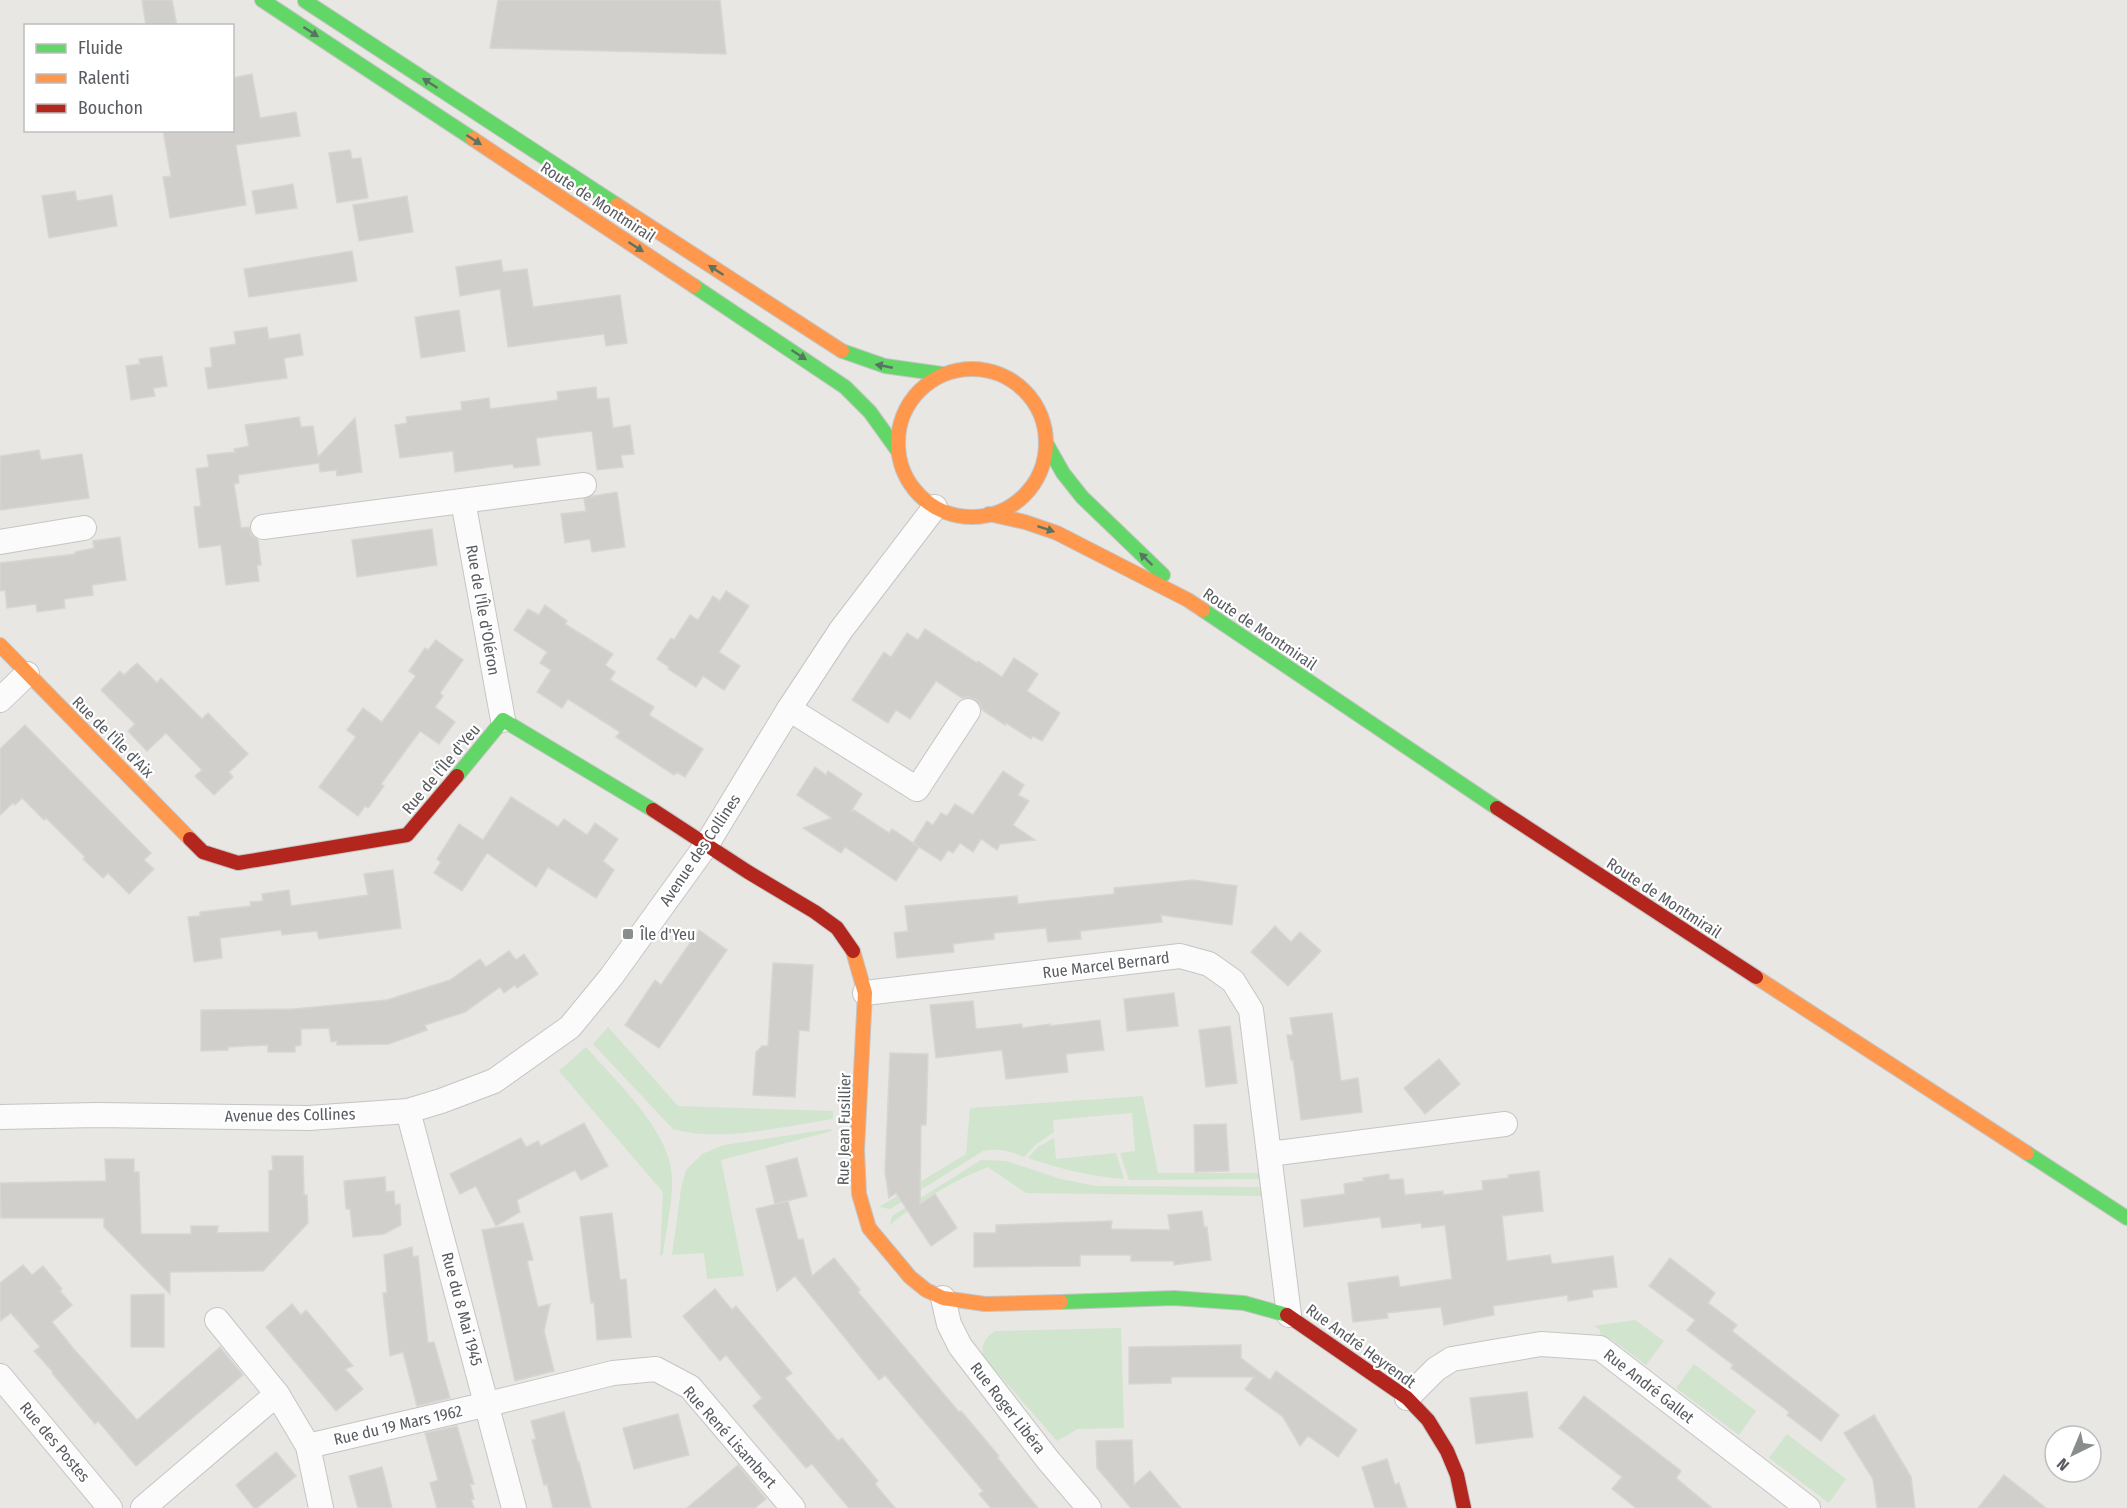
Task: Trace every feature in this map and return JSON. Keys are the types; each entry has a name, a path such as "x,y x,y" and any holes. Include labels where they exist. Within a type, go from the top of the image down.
{"main road":[{"name":"Route de Montmirail","path":"262,0 834,378 875,416 898,451"},
{"name":"Route de Montmirail","path":"304,0 849,356 875,365 942,374"},
{"path":"966,368 990,371 1012,381 1030,397 1042,419 1046,443 1042,467 1030,489 1012,505 989,514 971,517 952,514 935,507 917,492 904,473 898,451 899,428 907,406 922,387 942,374 966,368"},
{"name":"Route de Montmirail","path":"1046,443 1063,473 1082,497 1188,600"},
{"name":"Route de Montmirail","path":"989,514 1025,522 1057,533 1188,600 1433,767 2127,1218"},
{"name":"Rue de l'Île d'Aix","path":"0,645 203,852"},
{"name":"Rue de l'Île d'Yeu","path":"203,852 238,863 407,835 503,720 707,844"},
{"name":"Rue Jean Fusillier","path":"707,844 837,928 855,952 865,993 857,1150 859,1194 869,1228 910,1277 926,1290 943,1298 985,1304 1174,1298"},
{"name":"Rue André Heyrendt","path":"1174,1298 1244,1303 1289,1315 1407,1398 1428,1420 1447,1451 1457,1475 1464,1508"}],"street":[{"path":"263,527 584,485"},
{"name":"Rue de l'Île d'Oléron","path":"463,501 503,720"},
{"name":"Avenue des Collines","path":"0,1117 97,1115 309,1118 408,1111 494,1081 570,1027 623,961 707,844 789,709 841,630 935,507"},
{"path":"0,542 84,528"},
{"path":"0,700 27,674"},
{"path":"789,709 917,789 968,711"},
{"name":"Rue Marcel Bernard","path":"865,993 1180,957 1209,964 1233,981 1251,1010 1289,1315"},
{"name":"Rue du 8 Mai 1945","path":"408,1111 514,1508"},
{"path":"1269,1154 1505,1124"},
{"name":"Rue Roger Libéra","path":"943,1298 949,1324 960,1346 1048,1460 1089,1508"},
{"path":"217,1320 277,1394 308,1446 321,1508"},
{"name":"Rue André Gallet","path":"1407,1398 1436,1369 1452,1359 1541,1344 1600,1348 1808,1508"},
{"name":"Rue René Lisambert","path":"488,1404 613,1373 656,1369 690,1387 793,1508"},
{"name":"Rue des Postes","path":"0,1376 110,1508"},
{"path":"143,1508 277,1394"},
{"name":"Rue du 19 Mars 1962","path":"308,1446 488,1404"}],"green space":[{"path":"608,1027 678,1106 833,1111 833,1119 732,1134 692,1133 673,1129 593,1044"},
{"path":"586,1047 652,1124 669,1159 672,1176 671,1196 663,1254 660,1256 663,1192 559,1071"},
{"path":"1143,1096 1158,1173 1260,1173 1261,1179 1129,1180 1120,1153 1135,1151 1132,1113 1053,1120 1054,1132 1035,1145 1024,1157 1003,1151 983,1151 890,1209 879,1207 966,1154 970,1108"},
{"path":"831,1129 832,1131 721,1160 744,1276 707,1279 704,1253 672,1255 681,1189 686,1170 702,1154 724,1145"},
{"path":"1054,1138 1056,1159 1116,1153 1124,1179 1075,1172 1028,1158 1038,1147"},
{"path":"981,1160 1006,1161 1061,1179 1096,1186 1263,1187 1264,1196 1026,1193 988,1167 939,1191 890,1226 892,1216"},
{"path":"1635,1320 1664,1341 1646,1365 1611,1339 1601,1337 1600,1330 1594,1326"},
{"path":"1121,1328 1124,1428 1078,1429 1057,1441 983,1356 984,1342 995,1331"},
{"path":"1694,1364 1756,1411 1739,1435 1676,1388"},
{"path":"1787,1434 1846,1479 1829,1503 1769,1458"}],"building":[{"path":"142,0 172,0 177,24 146,24"},
{"path":"498,0 720,0 726,54 490,48"},
{"path":"252,74 260,118 296,112 300,136 236,145 246,205 170,218 163,177 171,176 163,132 234,132 234,78"},
{"path":"350,150 352,159 361,158 368,198 337,203 329,153"},
{"path":"293,184 297,208 256,214 252,191"},
{"path":"75,191 77,201 112,195 117,226 49,238 42,196"},
{"path":"407,196 413,232 359,241 353,205"},
{"path":"352,251 357,281 249,297 244,269"},
{"path":"501,260 503,272 527,269 533,307 620,295 627,343 606,346 604,334 508,347 500,289 460,296 456,267"},
{"path":"459,310 465,351 421,358 415,317"},
{"path":"267,327 269,339 300,334 303,355 284,358 287,378 208,389 205,368 212,367 210,348 236,344 234,332"},
{"path":"162,356 167,386 153,388 155,396 131,400 126,366 140,364 139,359"},
{"path":"596,387 597,399 609,398 613,428 630,425 634,454 621,455 623,467 597,470 592,431 536,438 540,465 514,468 513,464 455,472 453,451 400,458 395,425 407,423 406,417 462,410 461,402 489,398 490,409 558,400 557,392"},
{"path":"299,417 301,427 313,426 318,457 355,418 362,472 337,476 336,470 320,472 319,463 238,475 239,483 234,484 241,528 249,527 251,535 258,540 261,565 257,565 259,581 226,585 221,545 199,548 194,507 201,506 196,469 209,467 207,455 235,452 234,449 249,446 245,425"},
{"path":"39,450 41,460 82,454 89,498 0,510 0,456"},
{"path":"617,492 625,547 592,552 590,539 565,543 561,514 586,511 584,499"},
{"path":"432,529 437,565 357,577 352,540"},
{"path":"120,537 126,580 92,585 93,595 64,599 65,608 37,612 36,604 7,608 5,590 0,591 0,563 75,554 75,552 94,548 93,541"},
{"path":"726,591 749,606 719,652 740,666 724,690 703,676 696,687 657,659 671,638 674,640 690,615 698,620 713,596 720,601"},
{"path":"545,605 567,621 565,624 613,654 605,665 615,672 610,680 654,707 649,715 703,749 685,777 677,772 674,775 616,737 620,732 568,699 562,708 537,692 551,670 540,663 547,652 514,630 528,609 539,615"},
{"path":"925,629 1002,677 1014,658 1038,674 1027,691 1060,713 1042,741 1033,736 1031,739 1006,723 1005,725 982,710 975,699 962,698 936,681 910,719 896,710 888,723 852,700 884,652 891,657 907,633 918,640"},
{"path":"436,640 463,660 440,693 443,696 435,707 455,722 439,744 420,731 381,784 384,786 368,808 365,806 358,816 319,787 356,737 347,730 363,708 382,722 416,676 409,671 425,648 428,650"},
{"path":"137,663 157,683 161,678 202,719 208,713 248,754 229,772 233,777 214,795 195,776 202,770 166,733 147,751 128,731 135,724 101,690 120,671 124,675"},
{"path":"25,725 151,853 144,860 154,869 129,894 108,873 103,878 46,818 44,820 22,798 0,815 0,749"},
{"path":"815,767 826,775 828,771 862,794 851,811 854,810 889,833 892,829 919,847 896,881 845,847 841,853 803,828 832,818 797,795"},
{"path":"1003,771 1024,785 1018,795 1029,801 1013,825 1035,840 1000,844 997,850 981,839 973,852 960,843 953,853 948,850 941,861 913,843 927,821 933,825 941,813 947,816 955,804 973,815"},
{"path":"511,797 558,827 564,819 587,835 595,823 618,839 603,861 614,870 596,898 548,867 536,887 487,853 462,891 434,873 441,862 437,859 459,824 483,840"},
{"path":"393,870 401,928 319,939 317,931 282,935 281,930 220,938 222,958 194,962 188,917 200,916 200,912 251,906 250,902 263,901 262,894 289,890 291,906 368,895 364,874"},
{"path":"1193,880 1237,886 1232,925 1161,915 1162,922 1080,931 1081,939 1048,942 1046,928 994,933 994,939 953,944 954,952 897,958 894,933 908,931 905,906 1017,896 1018,904 1114,894 1114,888"},
{"path":"1275,926 1291,942 1300,932 1321,951 1288,986 1251,952"},
{"path":"699,930 727,950 659,1048 625,1025 655,980 661,985"},
{"path":"509,951 516,960 524,954 538,974 517,988 515,985 504,993 500,987 465,1012 425,1025 427,1030 389,1044 337,1045 337,1041 331,1042 329,1028 301,1029 301,1045 295,1046 295,1052 268,1052 268,1045 201,1051 201,1010 294,1009 387,1000 450,980 480,959 486,967"},
{"path":"773,963 813,965 809,1031 799,1030 795,1097 753,1095 756,1052 762,1046 768,1046"},
{"path":"1174,993 1178,1026 1127,1031 1124,999"},
{"path":"973,1001 976,1029 1022,1024 1022,1028 1050,1024 1050,1026 1100,1020 1104,1050 1066,1054 1068,1072 1006,1079 1002,1050 936,1058 930,1005"},
{"path":"1332,1013 1341,1081 1358,1078 1362,1112 1301,1120 1293,1060 1291,1060 1287,1035 1293,1035 1290,1018"},
{"path":"1230,1026 1237,1083 1206,1087 1199,1030"},
{"path":"890,1053 928,1054 926,1125 921,1125 920,1204 935,1194 957,1228 931,1246 896,1193 889,1198 885,1172"},
{"path":"1439,1059 1460,1084 1425,1114 1404,1088"},
{"path":"584,1123 608,1166 581,1180 575,1170 517,1200 520,1212 496,1226 476,1186 460,1194 450,1174 521,1138 526,1147 538,1141 541,1146"},
{"path":"1226,1124 1229,1171 1195,1172 1194,1125"},
{"path":"272,1156 303,1156 304,1195 307,1195 308,1223 263,1271 170,1272 170,1294 104,1227 104,1218 1,1218 0,1183 106,1181 105,1159 134,1159 134,1172 139,1172 141,1234 191,1234 191,1226 218,1226 217,1233 269,1232 269,1171 273,1170"},
{"path":"797,1158 807,1196 775,1204 766,1166"},
{"path":"1539,1171 1543,1211 1502,1216 1507,1261 1550,1255 1552,1264 1613,1256 1617,1287 1592,1290 1593,1297 1568,1301 1568,1295 1493,1306 1494,1315 1444,1325 1441,1307 1387,1313 1388,1318 1353,1322 1348,1283 1398,1276 1400,1287 1452,1279 1445,1225 1422,1228 1421,1223 1382,1228 1380,1217 1304,1227 1301,1200 1345,1194 1344,1184 1364,1181 1363,1178 1389,1174 1389,1180 1403,1179 1405,1195 1443,1191 1443,1195 1483,1190 1482,1181"},
{"path":"385,1177 386,1192 394,1191 395,1205 400,1204 401,1225 384,1234 353,1237 350,1209 346,1209 344,1181"},
{"path":"788,1201 798,1240 803,1239 812,1276 834,1258 860,1290 858,1292 999,1456 997,1457 1038,1508 991,1508 979,1494 983,1491 885,1375 879,1380 795,1276 777,1291 756,1209"},
{"path":"1202,1211 1204,1227 1207,1227 1211,1260 1174,1265 1174,1261 1131,1261 1131,1255 1080,1255 1080,1266 974,1267 974,1233 996,1233 996,1225 1112,1221 1111,1229 1170,1230 1168,1215"},
{"path":"612,1213 620,1280 626,1279 631,1337 597,1340 594,1302 591,1303 580,1217"},
{"path":"523,1223 533,1260 527,1261 538,1307 550,1304 544,1331 554,1371 515,1381 482,1230"},
{"path":"412,1247 413,1257 418,1256 428,1343 434,1342 450,1398 417,1406 403,1352 390,1356 383,1293 387,1293 384,1255"},
{"path":"1670,1258 1715,1293 1708,1303 1737,1325 1732,1331 1839,1415 1821,1441 1787,1415 1789,1412 1731,1368 1733,1365 1687,1330 1695,1320 1649,1286"},
{"path":"23,1265 32,1275 43,1266 62,1289 60,1291 72,1305 52,1322 137,1420 220,1347 243,1375 136,1466 98,1421 95,1424 34,1351 40,1347 11,1313 0,1321 0,1283"},
{"path":"715,1289 732,1310 736,1306 792,1373 785,1378 838,1441 842,1438 878,1481 875,1484 895,1508 849,1508 812,1464 806,1468 753,1406 762,1398 726,1355 720,1361 683,1316"},
{"path":"164,1294 164,1347 131,1347 131,1295"},
{"path":"292,1304 301,1315 306,1310 353,1366 345,1369 363,1389 336,1411 266,1327"},
{"path":"1241,1345 1241,1358 1270,1380 1276,1371 1357,1430 1338,1457 1308,1436 1300,1446 1283,1417 1245,1389 1254,1377 1171,1377 1171,1383 1129,1384 1129,1347"},
{"path":"1527,1392 1533,1437 1476,1444 1470,1398"},
{"path":"1584,1396 1681,1471 1676,1478 1712,1508 1636,1508 1612,1489 1622,1477 1559,1428"},
{"path":"564,1412 591,1508 553,1508 547,1484 544,1485 532,1440 536,1439 531,1421"},
{"path":"678,1414 689,1455 634,1469 623,1428"},
{"path":"1874,1415 1911,1477 1915,1508 1877,1508 1873,1479 1844,1433"},
{"path":"457,1426 474,1484 470,1484 474,1508 437,1508 430,1483 438,1480 425,1433"},
{"path":"1132,1440 1134,1485 1150,1471 1181,1508 1131,1508 1097,1468 1096,1441"},
{"path":"276,1452 296,1476 257,1508 254,1508 236,1485"},
{"path":"1387,1459 1395,1485 1399,1483 1407,1508 1375,1508 1362,1467"},
{"path":"738,1465 766,1499 755,1508 687,1508"},
{"path":"382,1467 392,1508 358,1508 349,1476"},
{"path":"2004,1475 2046,1508 1978,1508"}],"traffic: fast":[{"path":"262,0 473,139"},
{"path":"305,1 617,205"},
{"path":"694,286 845,387 870,412 898,451"},
{"path":"842,351 885,366 942,374"},
{"path":"1046,443 1063,473 1082,497 1163,575"},
{"path":"1203,610 1497,808"},
{"path":"457,776 503,720 653,810"},
{"path":"2027,1153 2127,1218"},
{"path":"1061,1302 1174,1298 1244,1303 1287,1315"}],"traffic: slow":[{"path":"473,139 694,286"},
{"path":"617,205 842,351"},
{"path":"972,369 1000,375 1024,391 1040,415 1046,443 1040,471 1024,495 1000,511 972,517 944,511 920,495 904,471 898,443 904,415 920,391 944,375 972,369"},
{"path":"989,514 1025,522 1057,533 1188,600 1203,610"},
{"path":"0,645 190,839"},
{"path":"853,951 865,993 857,1150 859,1194 869,1228 910,1277 926,1290 943,1298 985,1304 1061,1302"},
{"path":"1756,977 2027,1153"}],"traffic: jam":[{"path":"190,839 203,852 238,863 407,835 457,776"},
{"path":"1497,808 1756,977"},
{"path":"653,810 748,872 815,912 837,928 853,951"},
{"path":"1287,1315 1407,1398 1428,1420 1447,1451 1457,1475 1464,1508"}],"place":[{"name":"Île d'Yeu","path":"628,934"}]}
